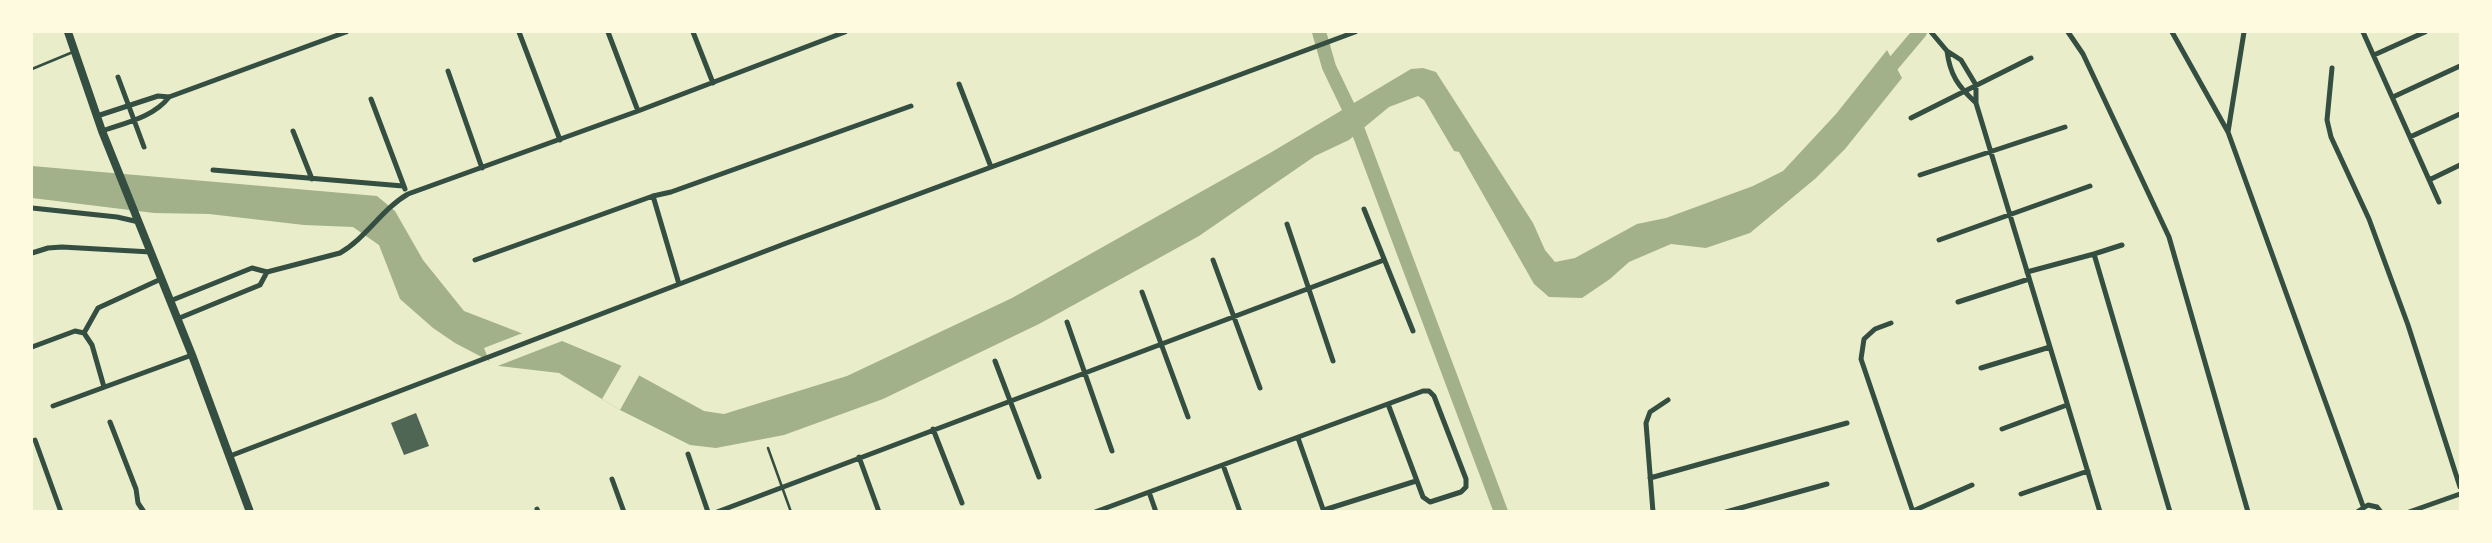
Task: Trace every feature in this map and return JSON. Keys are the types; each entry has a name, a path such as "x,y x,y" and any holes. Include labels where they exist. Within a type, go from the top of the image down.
{"main road":[{"path":"68,32 102,131 192,355 250,512"}],"street":[{"path":"97,116 158,96 169,97 346,32"},
{"path":"519,32 560,140"},
{"path":"608,32 638,111"},
{"path":"693,32 713,83"},
{"path":"170,301 252,268 267,272 324,259 351,247 408,194 560,140 845,32"},
{"path":"230,456 679,284 1355,32"},
{"path":"2068,32 2084,54 2169,237 2248,512"},
{"path":"2172,32 2228,132 2363,506"},
{"path":"2228,132 2244,32"},
{"path":"2363,32 2439,202"},
{"path":"2374,55 2425,32"},
{"path":"1933,34 1947,51 1961,60 1976,85 1976,103 2100,512"},
{"path":"1947,51 1950,70 1963,91 1976,103"},
{"path":"1911,118 2031,58"},
{"path":"2393,97 2460,66"},
{"path":"2332,68 2327,120 2330,137 2368,219 2395,289 2460,487"},
{"path":"448,71 482,168"},
{"path":"118,77 144,147"},
{"path":"959,84 991,167"},
{"path":"102,131 135,120 162,106 169,97"},
{"path":"371,99 408,194"},
{"path":"475,260 911,106"},
{"path":"2410,137 2460,114"},
{"path":"1920,174 2065,127"},
{"path":"293,131 312,180"},
{"path":"2429,180 2460,164"},
{"path":"214,170 403,186"},
{"path":"1939,240 2090,186"},
{"path":"653,196 679,284"},
{"path":"32,208 138,219"},
{"path":"1364,209 1413,331"},
{"path":"1287,224 1334,361"},
{"path":"2027,272 2122,246"},
{"path":"32,253 62,247 151,252"},
{"path":"2094,254 2171,512"},
{"path":"1213,260 1260,388"},
{"path":"717,512 1384,260"},
{"path":"177,319 260,285 267,272"},
{"path":"84,333 98,308 161,279"},
{"path":"1958,302 2029,279"},
{"path":"1142,292 1188,417"},
{"path":"1067,322 1112,451"},
{"path":"1891,323 1875,330 1864,339 1861,359 1913,511 1972,485"},
{"path":"32,347 75,331 84,333 92,345 104,387"},
{"path":"1981,368 2050,347"},
{"path":"53,406 192,355"},
{"path":"995,361 1039,477"},
{"path":"1095,512 1388,404 1429,391 1434,396 1466,479 1466,487 1461,492 1430,502 1423,497 1388,404"},
{"path":"1653,512 1646,423 1650,412 1668,400"},
{"path":"2002,429 2067,405"},
{"path":"110,422 136,489 138,503 144,512"},
{"path":"1650,478 1847,423"},
{"path":"933,429 962,503"},
{"path":"1297,438 1324,511 1416,481"},
{"path":"35,440 61,512"},
{"path":"688,454 708,512"},
{"path":"859,457 880,512"},
{"path":"1223,465 1240,512"},
{"path":"2021,494 2088,471"},
{"path":"612,479 624,512"},
{"path":"1726,512 1826,484"},
{"path":"1149,492 1156,512"},
{"path":"2409,512 2460,494"},
{"path":"134,512 138,503"},
{"path":"2357,512 2363,506 2373,506 2381,512"}],"lane":[{"path":"32,69 76,51"},
{"path":"768,448 791,512"}],"shaded area":[{"path":"1887,50 1902,78 1845,149 1816,178 1750,233 1706,248 1671,244 1629,262 1582,298 1549,297 1534,284 1459,152 1454,151 1424,100 1418,96 1389,107 1349,140 1315,156 1199,236 1039,324 883,399 784,435 716,448 690,445 620,410 559,373 499,366 455,343 400,299 379,245 353,227 304,225 209,214 154,213 32,198 32,166 377,196 395,211 423,260 464,311 521,333 562,341 622,366 704,411 724,414 847,376 1012,298 1270,153 1411,69 1423,68 1436,72 1533,223 1545,250 1555,262 1575,258 1637,224 1666,218 1753,186 1783,171 1836,114"}],"pier":[{"path":"528,331 560,337 562,341 495,367 491,365 484,348"},
{"path":"623,363 640,374 620,410 602,399"}],"building":[{"path":"416,413 429,446 404,455 391,423"}],"waterway":[{"path":"1319,32 1329,67 1353,117 1501,512"},
{"path":"1882,77 1920,32"}]}
